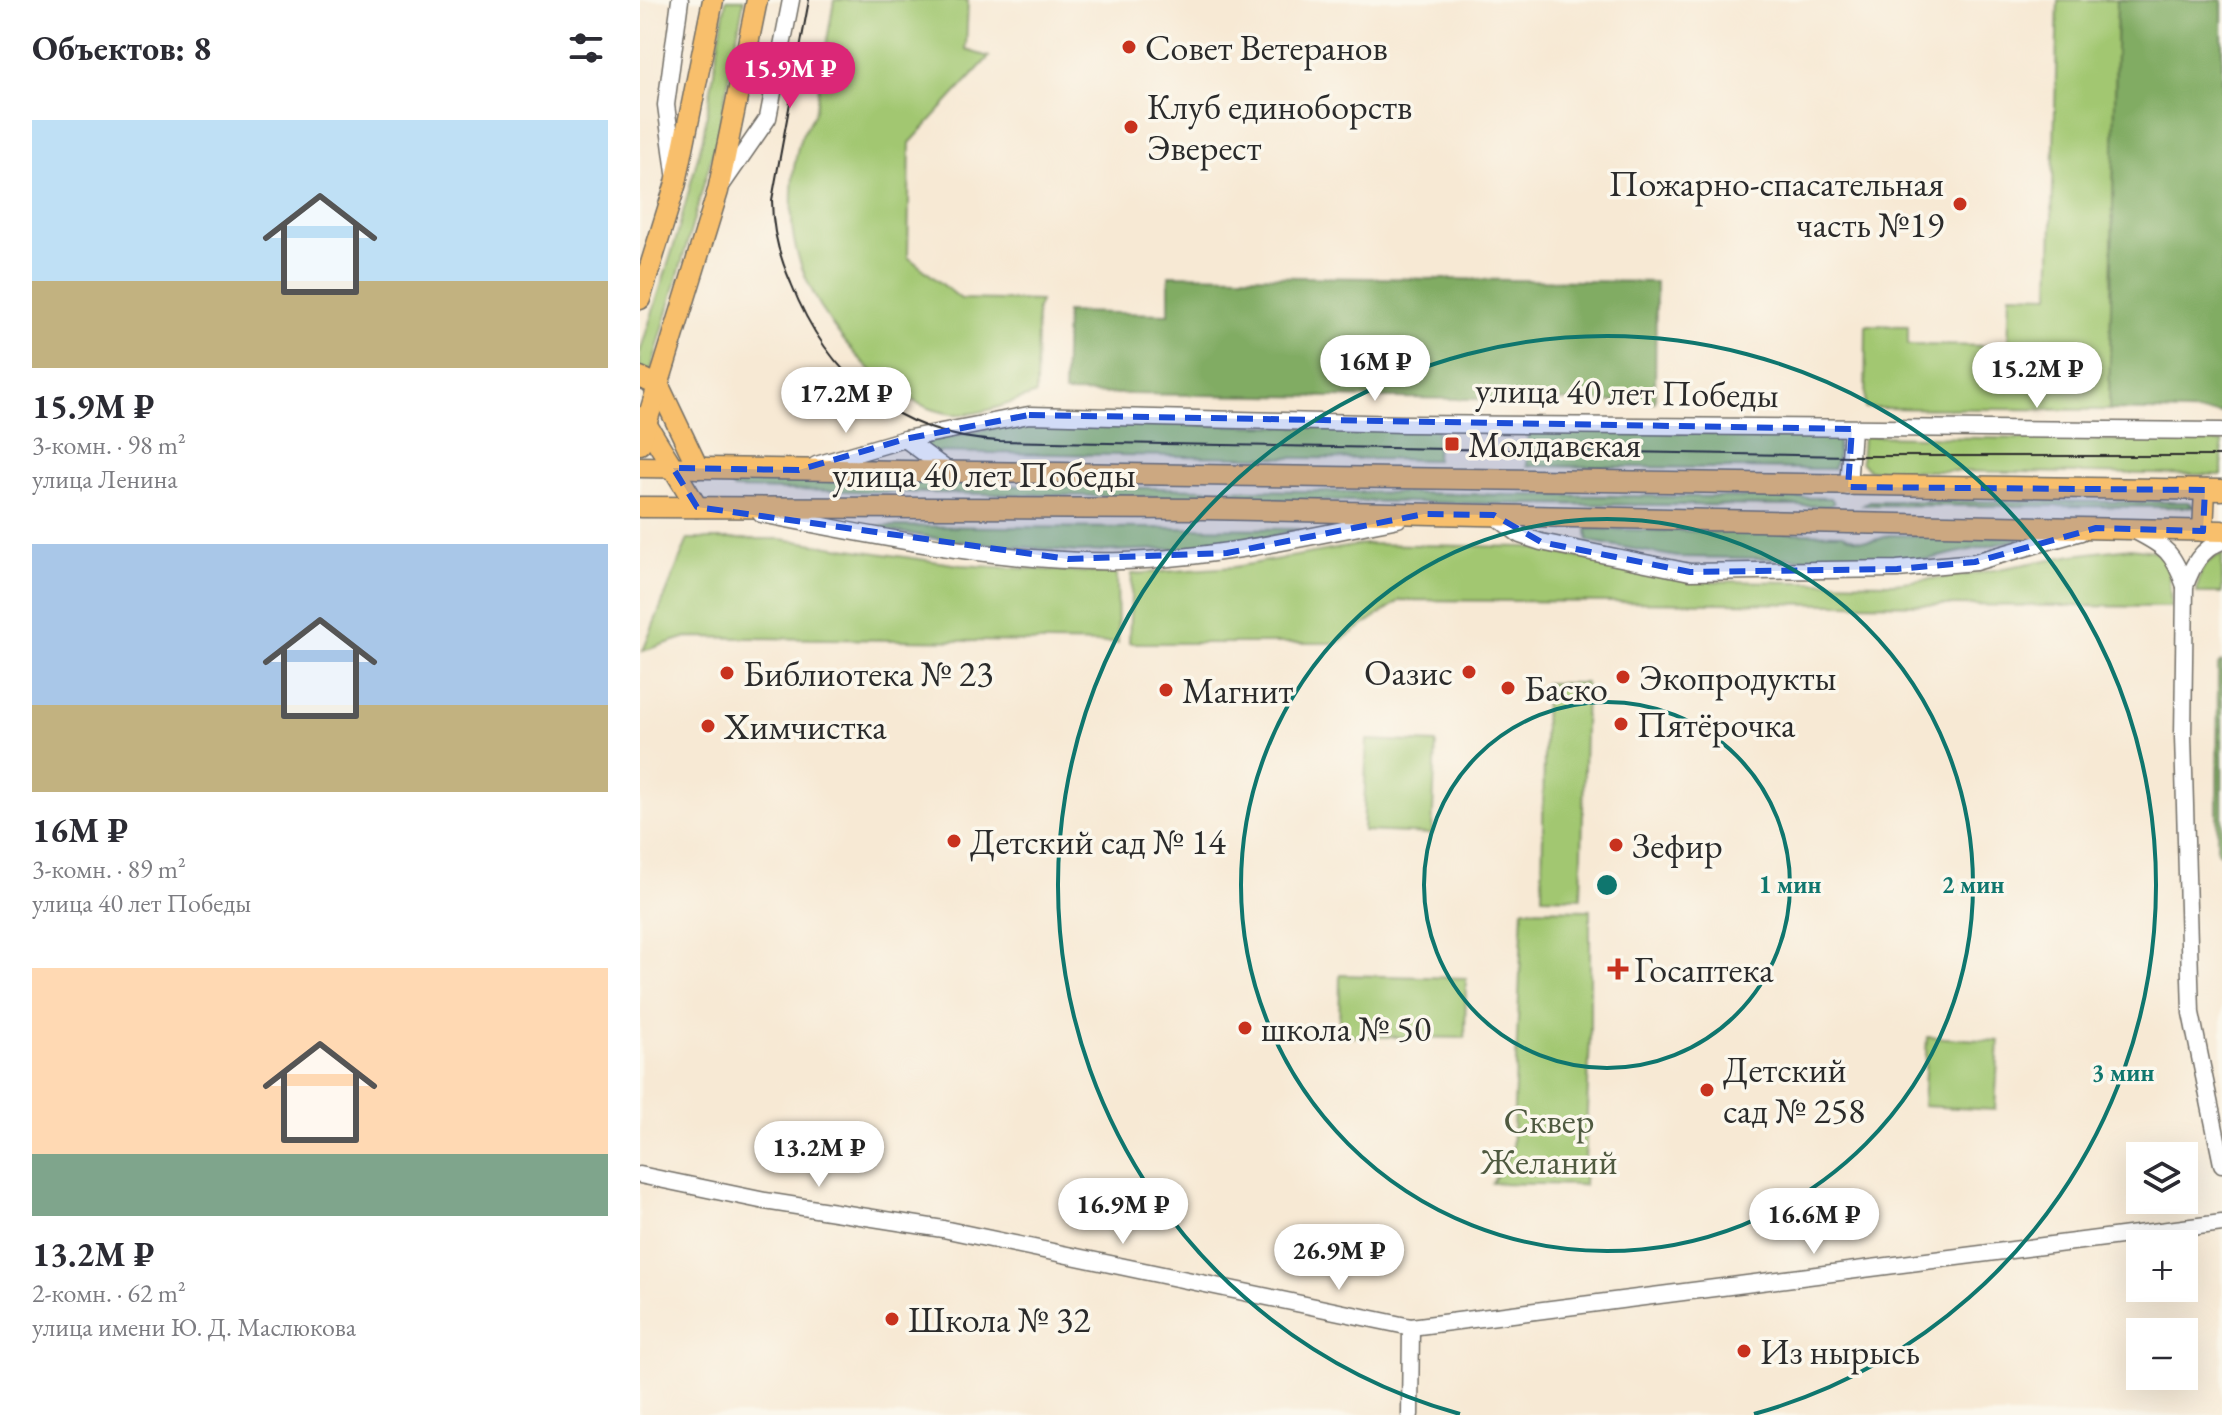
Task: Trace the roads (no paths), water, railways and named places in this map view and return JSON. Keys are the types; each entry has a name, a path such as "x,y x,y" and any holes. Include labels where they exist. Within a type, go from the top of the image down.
{"main road":[{"path":"640,299 676,183 713,0"},
{"path":"697,507 673,468 642,428 649,382 718,191 757,0"},
{"path":"649,382 698,468"},
{"name":"улица 40 лет Победы","path":"640,467 2214,490"},
{"path":"728,507 729,469"},
{"path":"1848,487 1848,523"},
{"path":"2212,531 2214,490"},
{"name":"улица 40 лет Победы","path":"640,507 1206,509 2212,531"}],"street":[{"path":"676,183 666,105 680,0"},
{"path":"718,191 768,118 791,0"},
{"name":"улица 40 лет Победы","path":"799,470 905,439 1029,415 1404,424 2222,431"},
{"path":"1848,487 1852,429"},
{"path":"905,439 950,472"},
{"name":"улица 40 лет Победы","path":"728,507 963,549 1122,561 1227,553 1424,514"},
{"name":"улица 40 лет Победы","path":"1494,515 1520,535 1541,542 1690,572 1897,569 1975,562 2096,528"},
{"path":"2133,529 2163,545 2178,566 2185,586"},
{"path":"2222,541 2212,545 2193,563 2185,586 2183,736 2191,1013 2222,1164"},
{"path":"640,1175 765,1201 943,1229 1411,1327 2222,1223"},
{"path":"1410,1415 1411,1327"}],"tram line":[{"path":"809,0 772,200 780,253 806,316 845,372 870,395 897,413 928,427 961,437 998,441 1849,456 2222,456"}],"place":[{"name":"Совет Ветеранов","path":"1129,47"},
{"name":"Клуб единоборств Эверест","path":"1131,127"},
{"name":"Пожарно-спасательная часть №19","path":"1960,204"},
{"name":"Молдавская","path":"1452,444"},
{"name":"Оазис","path":"1469,672"},
{"name":"Библиотека № 23","path":"727,673"},
{"name":"Экопродукты","path":"1623,677"},
{"name":"Баско","path":"1508,688"},
{"name":"Магнит","path":"1166,690"},
{"name":"Пятёрочка","path":"1621,724"},
{"name":"Химчистка","path":"708,726"},
{"name":"Детский сад № 14","path":"954,841"},
{"name":"Зефир","path":"1616,845"},
{"name":"Госаптека","path":"1618,969"},
{"name":"школа № 50","path":"1245,1028"},
{"name":"Детский сад № 258","path":"1707,1090"},
{"name":"Школа № 32","path":"892,1319"},
{"name":"Из нырысь","path":"1744,1351"}],"park label":[{"name":"Сквер Желаний","path":"1549,1140"}]}
